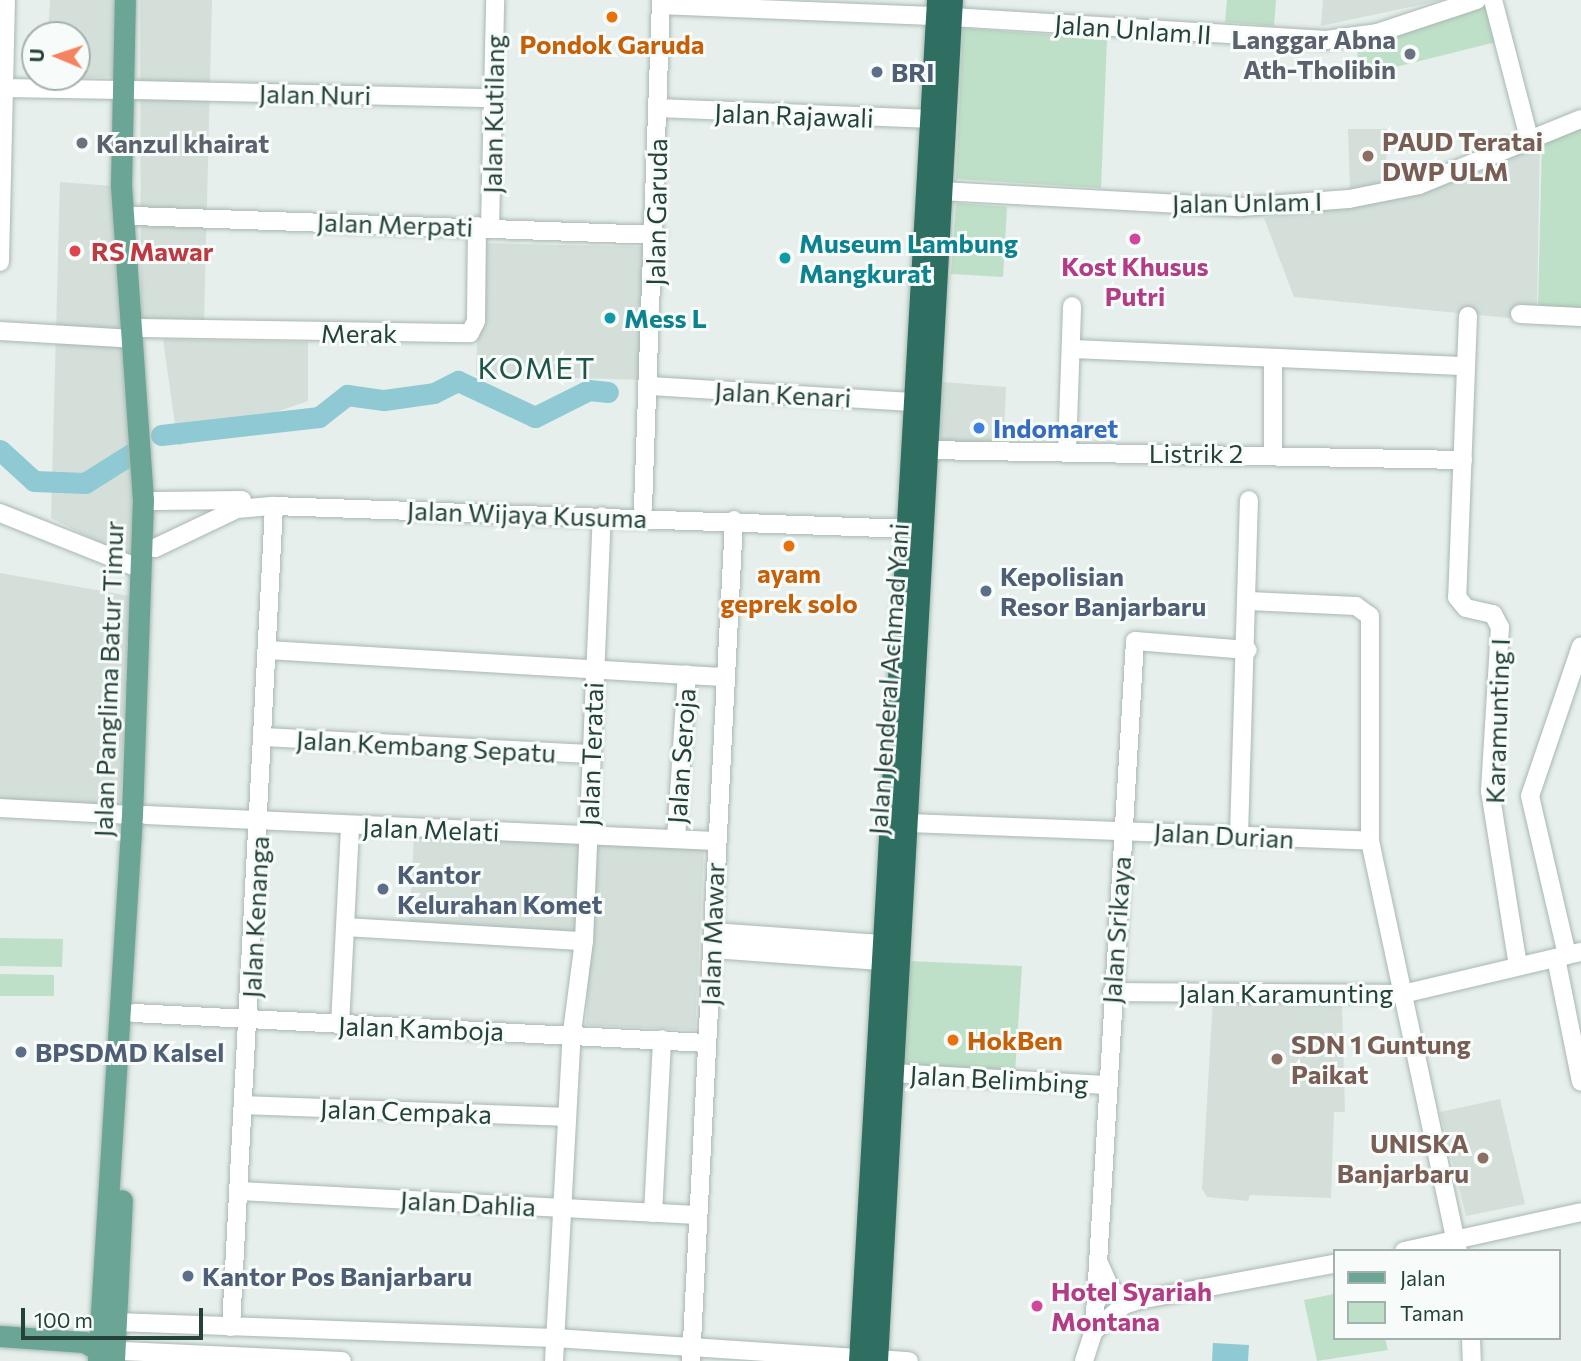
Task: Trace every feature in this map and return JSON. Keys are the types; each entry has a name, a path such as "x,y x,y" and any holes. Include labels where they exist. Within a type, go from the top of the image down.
{"highway":[{"name":"Jalan Jenderal Achmad Yani","path":"868,1360 892,1073 911,659 928,450 926,313 930,233 930,119 944,8"},
{"name":"Jalan Jenderal Achmad Yani","path":"930,233 941,191 944,8"},
{"name":"Jalan Jenderal Achmad Yani","path":"911,659 909,525 915,402 926,313"},
{"name":"Jalan Jenderal Achmad Yani","path":"868,1360 881,953 902,830"}],"main road":[{"name":"Jalan Panglima Batur Timur","path":"101,1350 116,1180 155,548 155,445 136,333 123,225 131,3"},
{"name":"Jalan Panglima Batur Timur","path":"129,90 136,333 143,454 139,815"},
{"name":"Jalan Panglima Batur Timur","path":"119,1128 134,1013 130,972"},
{"name":"Jalan Panglima Batur Timur","path":"101,1350 116,1322 116,1180"},
{"path":"0,1336 101,1350"}],"street":[{"path":"0,262 6,0"},
{"name":"Jalan Kutilang","path":"484,227 494,98 495,0"},
{"name":"Jalan Unlam II","path":"661,3 944,8 1326,40 1390,29 1477,0"},
{"path":"1493,0 1530,138"},
{"name":"Jalan Garuda","path":"643,508 657,236 661,3"},
{"name":"Jalan Nuri","path":"5,88 494,98"},
{"name":"Jalan Rajawali","path":"659,108 930,119"},
{"name":"Jalan Unlam I","path":"941,191 1241,207 1329,201 1419,184 1581,119"},
{"name":"Jalan Merpati","path":"134,216 484,227 657,236"},
{"name":"Merak","path":"136,333 470,333 476,321 484,227"},
{"path":"1067,452 1072,306"},
{"path":"1520,314 1581,317"},
{"name":"Karamunting I","path":"1468,316 1457,597 1466,608 1493,614 1500,627 1490,791 1518,965"},
{"path":"0,331 136,333"},
{"path":"1071,349 1464,366"},
{"path":"1273,358 1273,454"},
{"name":"Jalan Kenari","path":"651,386 915,402"},
{"name":"Listrik 2","path":"928,450 1273,454 1463,460"},
{"name":"Jalan Wijaya Kusuma","path":"155,501 276,497 602,516 821,520"},
{"path":"1240,835 1248,650 1249,500"},
{"name":"Jalan Wijaya Kusuma","path":"155,548 237,509 274,506 643,508 909,525"},
{"name":"Jalan Kenanga","path":"231,1327 260,822 274,506"},
{"path":"0,513 141,569"},
{"name":"Jalan Teratai","path":"554,1361 572,1032 584,941 602,516"},
{"name":"Jalan Mawar","path":"692,1354 713,940 715,841 734,520"},
{"path":"1249,601 1356,606 1370,616 1370,841 1457,1246"},
{"name":"Jalan Srikaya","path":"1094,1331 1095,1251 1135,641 1248,650"},
{"path":"1581,646 1530,796 1568,955 1581,1082"},
{"path":"268,650 594,667 725,677"},
{"name":"Jalan Seroja","path":"676,838 687,674"},
{"name":"Jalan Kembang Sepatu","path":"262,737 590,754"},
{"name":"Jalan Melati","path":"0,808 715,841"},
{"path":"340,1026 350,826"},
{"name":"Jalan Durian","path":"902,830 1122,830 1370,841"},
{"path":"345,927 584,941"},
{"path":"713,940 881,953"},
{"name":"Jalan Karamunting","path":"1112,992 1403,994 1568,955"},
{"name":"Jalan Kamboja","path":"134,1013 340,1026 572,1032 707,1043"},
{"path":"653,1213 662,1038"},
{"name":"Jalan Belimbing","path":"892,1073 1106,1085"},
{"name":"Jalan Cempaka","path":"244,1105 567,1117"},
{"name":"Jalan Dahlia","path":"239,1191 697,1215"},
{"path":"1425,1249 1457,1246 1581,1212"},
{"path":"1095,1251 1109,1286 1121,1298 1139,1300"},
{"path":"1084,1361 1094,1331 1124,1305 1332,1264"},
{"path":"116,1322 555,1338 692,1354 909,1361"},
{"path":"1471,1340 1472,1361"},
{"path":"101,1350 342,1361"}],"shaded area":[{"path":"50,0 117,0 116,76 91,78 91,21 49,21"},
{"path":"140,0 212,0 204,322 141,320"},
{"path":"1323,0 1443,0 1321,26"},
{"name":"PAUD Teratai DWP ULM","path":"1348,129 1387,129 1386,183 1350,190"},
{"path":"1540,140 1537,310 1519,319 1294,297 1264,218 1409,196"},
{"path":"60,182 112,186 138,562 51,518"},
{"path":"480,243 648,247 645,380 476,375"},
{"path":"163,339 308,342 308,401 178,446"},
{"path":"942,382 1006,387 1003,450 939,444"},
{"path":"0,573 130,596 120,811 0,806"},
{"path":"414,836 585,844 580,936 409,928"},
{"path":"595,841 704,847 695,1030 586,1025"},
{"name":"SDN 1 Guntung Paikat","path":"1213,998 1342,1006 1345,1112 1334,1112 1331,1198 1250,1195 1248,1201 1207,1197 1202,1189"},
{"name":"UNISKA Banjarbaru","path":"1500,1099 1525,1204 1466,1216 1440,1112"}],"green space":[{"path":"1227,0 1276,0 1274,26 1225,22"},
{"path":"1480,4 1490,8 1500,41 1360,76 1356,42"},
{"path":"963,28 1107,39 1101,188 956,179"},
{"path":"1581,128 1581,309 1538,309 1542,140"},
{"path":"956,203 1007,207 1003,277 951,274"},
{"path":"0,938 63,939 62,967 0,966"},
{"path":"908,961 1022,966 1015,1073 904,1065"},
{"path":"0,974 54,975 54,996 0,996"},
{"path":"1332,1294 1332,1340 1386,1340 1388,1350 1317,1361 1304,1300"}],"water":[{"path":"1213,1343 1249,1345 1248,1361 1212,1361"}],"waterway":[{"path":"161,435 319,417 347,395 384,400 434,393 458,381 535,417 589,390 608,392"},
{"path":"0,450 34,481 85,483 139,449"}],"place":[{"name":"Pondok Garuda","path":"612,17"},
{"name":"Langgar Abna Ath-Tholibin","path":"1410,54"},
{"name":"BRI","path":"877,72"},
{"name":"Kanzul khairat","path":"82,143"},
{"name":"PAUD Teratai DWP ULM","path":"1368,156"},
{"name":"Kost Khusus Putri","path":"1135,239"},
{"name":"RS Mawar","path":"75,251"},
{"name":"Museum Lambung Mangkurat","path":"785,258"},
{"name":"Mess L","path":"610,318"},
{"name":"Indomaret","path":"979,428"},
{"name":"ayam geprek solo","path":"789,546"},
{"name":"Kepolisian Resor Banjarbaru","path":"986,591"},
{"name":"Kantor Kelurahan Komet","path":"383,889"},
{"name":"HokBen","path":"953,1040"},
{"name":"BPSDMD Kalsel","path":"21,1052"},
{"name":"SDN 1 Guntung Paikat","path":"1277,1059"},
{"name":"UNISKA Banjarbaru","path":"1483,1158"},
{"name":"Kantor Pos Banjarbaru","path":"188,1276"},
{"name":"Hotel Syariah Montana","path":"1037,1306"}],"district":[{"name":"KOMET","path":"537,367"}]}
